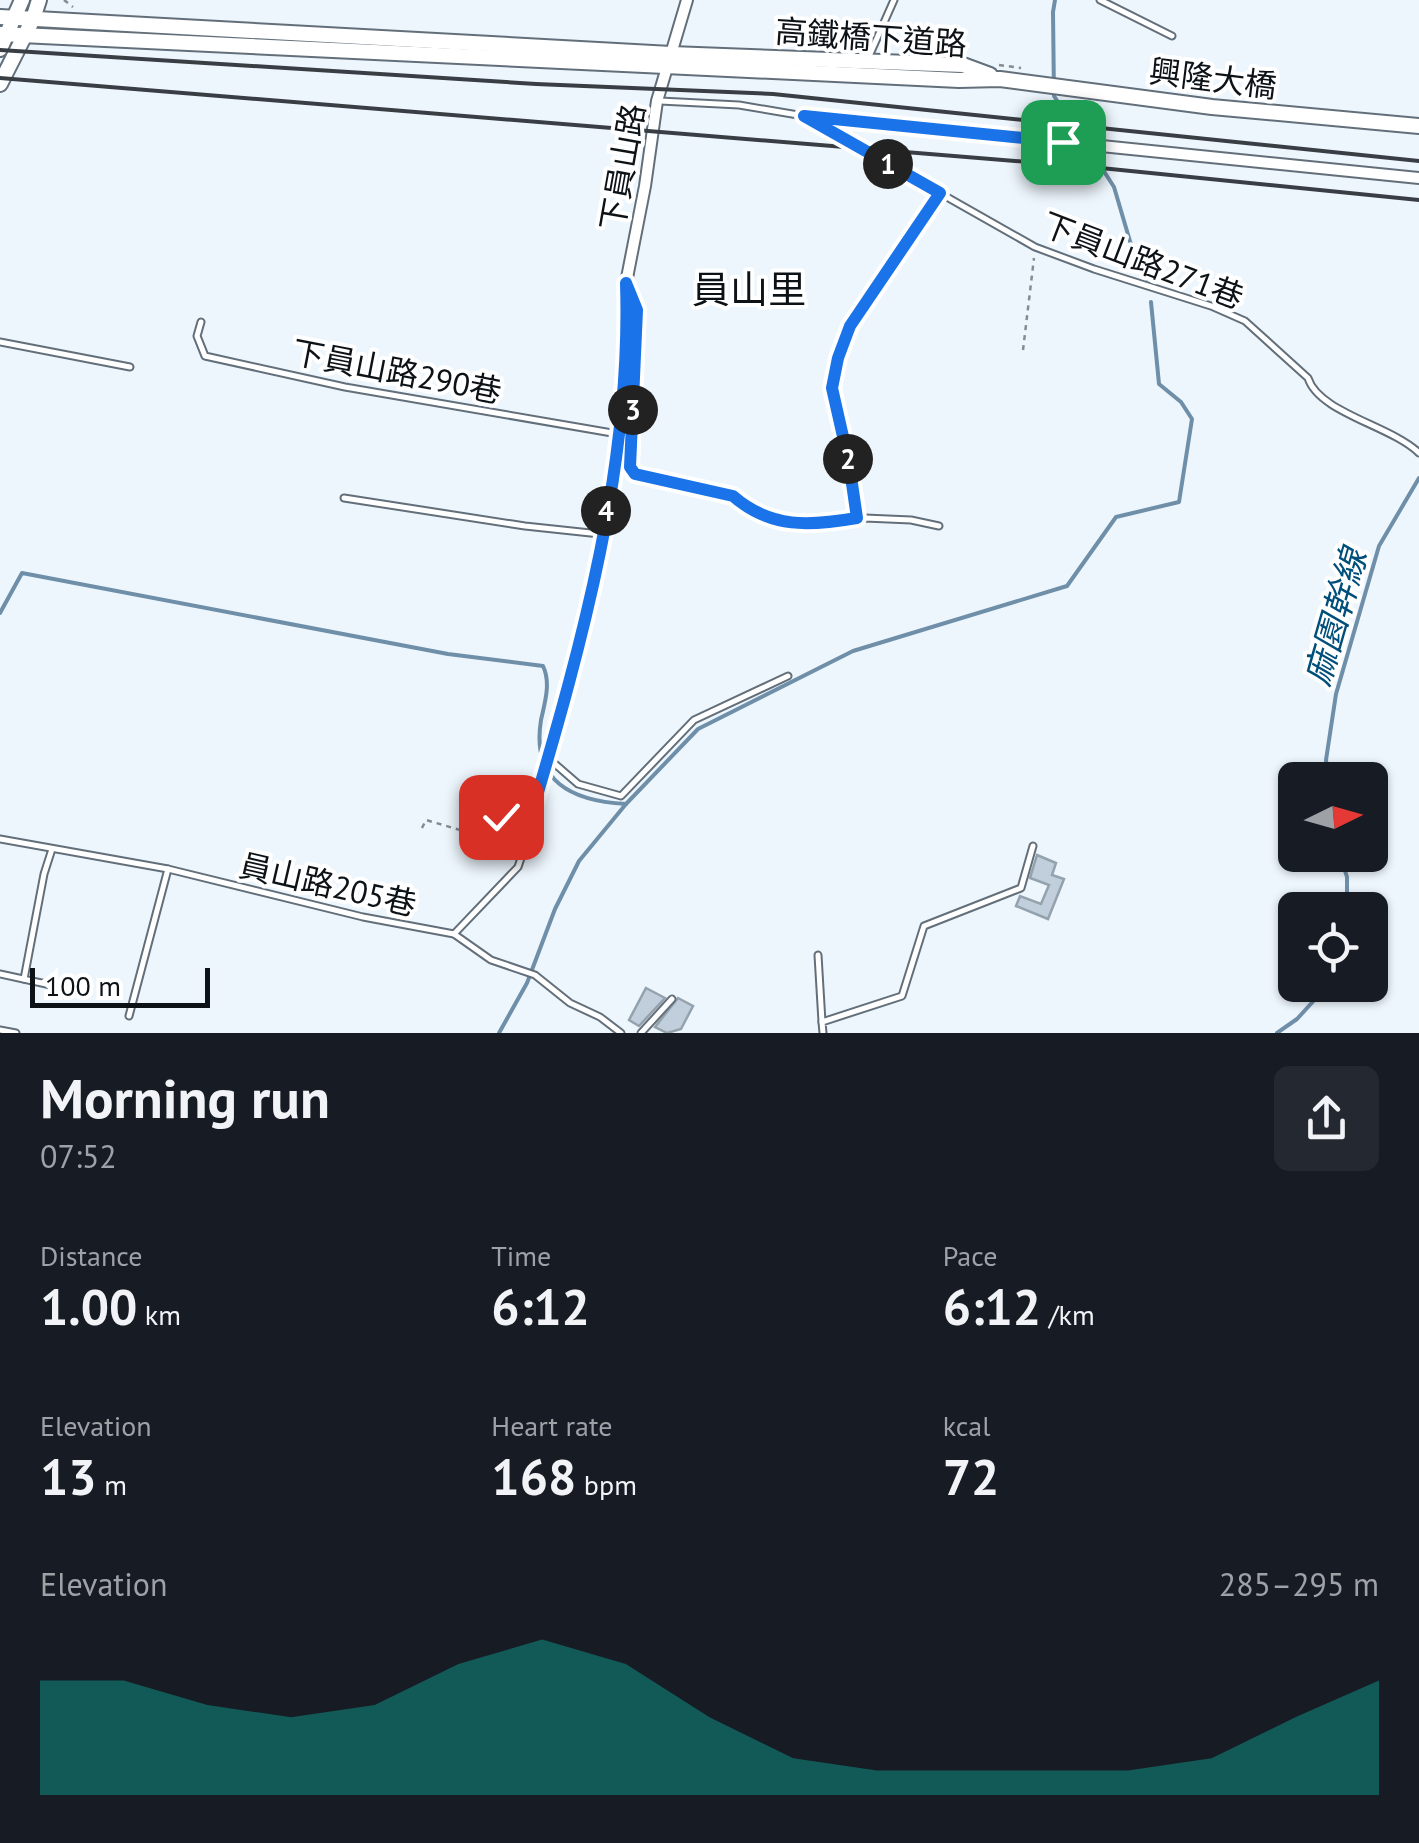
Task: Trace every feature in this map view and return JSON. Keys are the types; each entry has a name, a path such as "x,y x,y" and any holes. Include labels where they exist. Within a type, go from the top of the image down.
{"street":[{"path":"2,40 8,17 22,0"},
{"path":"0,84 39,0"},
{"name":"下員山路","path":"548,757 594,590 618,434 628,331 626,283 645,186 656,100 687,0"},
{"name":"高鐵橋下道路","path":"8,17 670,60"},
{"name":"高鐵橋下道路","path":"2,40 24,37 670,60 962,65 1000,78"},
{"name":"興隆大橋","path":"1000,78 1212,107 1419,126"},
{"path":"804,116 1419,178"}],"lane":[{"path":"870,54 894,0"},
{"path":"1100,0 1172,36"},
{"name":"下員山路271巷","path":"656,100 739,105 804,116 1036,246 1245,321 1308,378 1310,388 1339,408 1406,441 1419,453"},
{"path":"626,283 637,310 630,467 635,474 733,496 744,506 781,524 857,518 911,520 939,526"},
{"name":"下員山路290巷","path":"201,322 197,336 205,356 345,387 618,434"},
{"path":"0,342 130,367"},
{"path":"344,498 603,534"},
{"path":"454,934 518,867 548,757 578,784 621,796 694,720 788,676"},
{"name":"員山路205巷","path":"0,839 168,869 363,917 454,934 491,960 535,975 621,1033"},
{"path":"822,1022 902,996 924,926 1022,888 1033,846"},
{"path":"24,979 52,849"},
{"path":"130,1016 168,869"},
{"path":"818,955 824,1033"},
{"path":"0,974 69,989"},
{"path":"641,1033 672,999"},
{"path":"0,1030 16,1033"}],"path":[{"path":"857,518 832,388 838,358 850,326 940,193"},
{"path":"1023,350 1036,246"},
{"path":"422,828 426,820 484,837 494,818 501,817 530,831"}],"building":[{"path":"1037,855 1056,863 1052,875 1064,879 1048,919 1016,906 1020,896 1041,904 1049,885 1030,878"},
{"path":"646,988 665,998 639,1026 629,1020"},
{"path":"678,998 693,1006 681,1029 667,1033 655,1027"}],"waterway":[{"path":"1055,0 1054,96 1083,140"},
{"path":"1089,148 1114,187 1137,265 1146,279"},
{"path":"499,1033 527,983 555,909 579,861 626,804 698,729 853,651 1067,586 1116,517 1179,502 1192,419 1181,402 1159,384 1151,302"},
{"name":"麻園幹線","path":"1326,762 1336,694 1379,546 1419,478"},
{"path":"0,613 22,573 448,654 543,666 547,686 540,741 549,773 572,792 626,804"},
{"name":"麻園幹線","path":"1345,872 1347,892"},
{"name":"麻園幹線","path":"1277,1033 1312,1002"}],"railway":[{"path":"0,50 536,84 773,94 1419,161"},
{"path":"0,78 1101,168 1419,200"}],"district":[{"name":"員山里","path":"749,288"}],"route":[{"path":"501,817 530,831 594,590 618,434 628,331 626,283 637,310 630,467 635,474 733,496 744,506 781,524 857,518 832,388 838,358 850,326 940,193 804,116 1063,142"}]}
